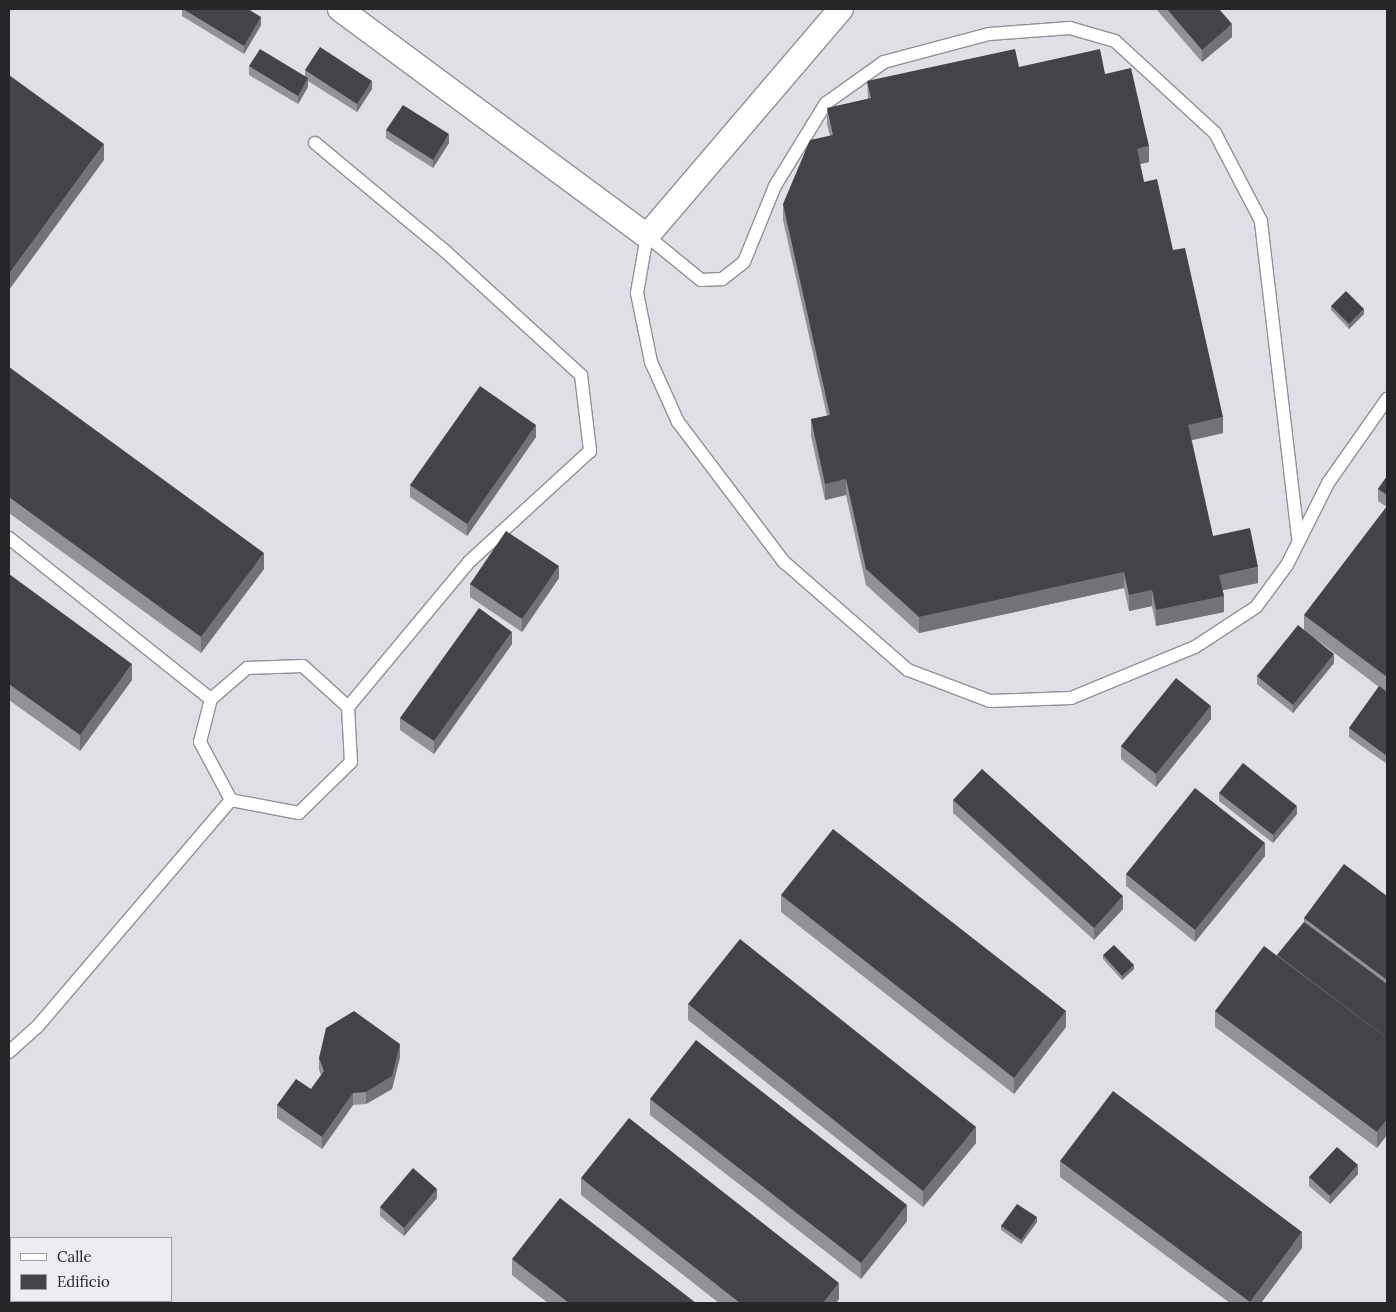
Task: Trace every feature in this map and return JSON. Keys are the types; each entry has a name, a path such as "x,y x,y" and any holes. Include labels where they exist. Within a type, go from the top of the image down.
{"street":[{"path":"340,9 647,236 841,9"}],"lane":[{"path":"1298,537 1260,221 1215,133 1115,41 1070,28 989,34 884,62 826,102 775,186 744,262 722,279 701,280 647,236 637,293 651,362 678,422 784,562 908,670 990,701 1071,698 1195,647 1256,607 1287,564 1298,537 1328,483 1387,398"},
{"path":"230,800 299,812 351,762 348,707 469,562 590,452 581,375 445,251 315,143"},
{"path":"9,538 212,699"},
{"path":"230,800 200,742 212,699 247,668 304,666 348,707"},
{"path":"9,1052 37,1027 230,800"}],"building":[{"path":"183,9 248,9 261,17 244,46"},
{"path":"1167,9 1219,9 1232,24 1202,50"},
{"path":"320,47 372,81 357,104 305,70"},
{"path":"260,49 308,78 298,96 249,66"},
{"path":"1015,49 1019,67 1100,49 1105,74 1131,68 1149,146 1137,149 1144,182 1157,179 1173,250 1185,248 1223,417 1188,425 1213,536 1250,528 1258,567 1219,575 1224,596 1156,610 1152,590 1129,595 1124,572 919,617 866,569 846,479 825,484 811,419 830,415 783,204 810,140 833,135 827,108 871,98 867,81"},
{"path":"9,75 104,144 9,274"},
{"path":"403,105 449,134 433,160 386,130"},
{"path":"1346,291 1364,309 1349,324 1331,306"},
{"path":"9,367 264,553 201,637 9,497"},
{"path":"480,386 536,425 467,524 410,485"},
{"path":"1387,476 1387,495 1378,489"},
{"path":"1387,506 1387,677 1304,615"},
{"path":"506,531 559,566 522,619 470,584"},
{"path":"9,574 132,664 80,735 9,684"},
{"path":"479,608 512,632 434,741 400,718"},
{"path":"1298,625 1334,654 1293,705 1257,676"},
{"path":"1176,678 1211,706 1156,774 1121,746"},
{"path":"1379,686 1387,692 1387,756 1349,728"},
{"path":"1243,763 1297,806 1273,835 1219,793"},
{"path":"982,769 1123,896 1094,928 953,800"},
{"path":"1195,788 1265,843 1195,930 1126,874"},
{"path":"833,829 1066,1011 1014,1078 781,895"},
{"path":"1344,864 1387,896 1387,980 1304,918"},
{"path":"1304,922 1387,984 1387,1038 1277,955"},
{"path":"740,939 976,1127 923,1191 688,1004"},
{"path":"1114,945 1134,965 1122,976 1103,955"},
{"path":"1264,946 1387,1038 1387,1119 1377,1132 1215,1011"},
{"path":"354,1011 400,1044 392,1076 366,1092 353,1093 322,1137 277,1105 296,1079 311,1089 324,1071 319,1058 326,1028"},
{"path":"696,1040 907,1205 861,1263 650,1099"},
{"path":"1113,1091 1302,1232 1250,1302 1060,1161"},
{"path":"629,1118 839,1283 823,1303 740,1303 581,1178"},
{"path":"1337,1147 1358,1165 1330,1196 1309,1177"},
{"path":"413,1168 437,1189 404,1228 380,1207"},
{"path":"560,1198 696,1303 569,1303 512,1259"},
{"path":"1017,1204 1037,1217 1021,1240 1001,1226"}]}
